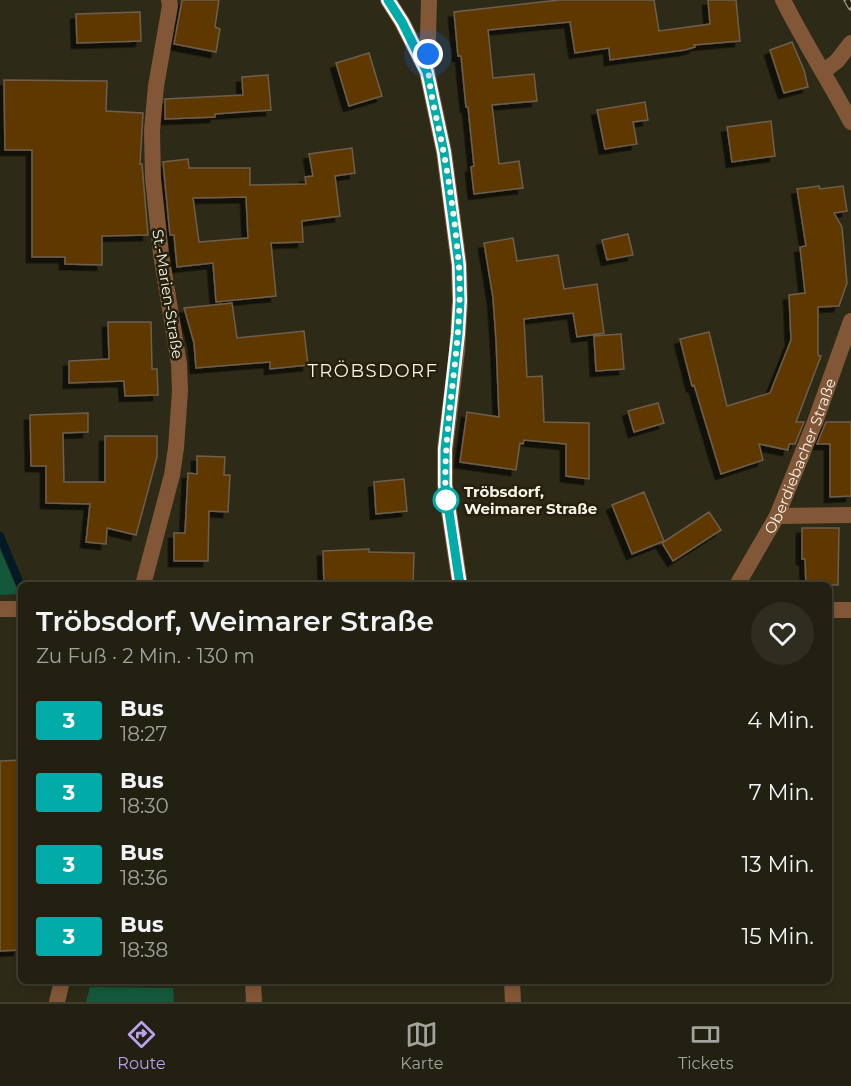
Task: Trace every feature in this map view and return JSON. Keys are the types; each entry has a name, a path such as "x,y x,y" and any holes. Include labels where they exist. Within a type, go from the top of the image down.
{"street":[{"name":"St.-Marien-Straße","path":"144,582 172,475 180,391 179,364 161,254 153,178 152,131 156,86 170,6 169,0"},
{"path":"388,0 402,22 427,72"},
{"path":"429,0 427,72 444,152 459,265 458,341 445,449 445,485 460,582"},
{"path":"783,0 851,122"},
{"path":"824,71 837,61 849,46"},
{"name":"Oberdiebacher Straße","path":"739,582 777,516 815,422 851,321"},
{"path":"777,516 851,515"},
{"path":"0,609 18,609"},
{"path":"832,610 851,610"},
{"path":"57,1002 61,984"},
{"path":"253,984 254,1002"},
{"path":"512,984 513,1002"}],"green space":[{"path":"0,549 18,594 0,595"},
{"path":"90,987 173,988 174,1002 86,1002"}],"building":[{"path":"182,0 219,0 215,27 220,29 216,52 174,44"},
{"path":"559,0 654,0 659,31 710,24 708,0 736,0 740,41 694,45 695,47 685,50 610,60 609,48 575,53 570,22 488,30 493,78 534,74 537,101 492,105 499,164 519,161 523,188 474,194 471,167 474,166 468,107 466,107 461,56 458,56 454,12"},
{"path":"140,12 141,41 77,43 76,14"},
{"path":"792,42 804,70 808,87 784,93 770,50"},
{"path":"369,53 382,96 349,106 336,63"},
{"path":"268,75 271,110 215,114 215,117 165,119 165,99 243,95 242,77"},
{"path":"4,80 107,81 106,111 143,113 140,164 142,164 148,235 102,236 102,265 65,264 65,257 32,257 32,150 5,150"},
{"path":"645,102 648,120 633,122 637,144 605,149 597,110"},
{"path":"771,121 775,156 732,162 727,127"},
{"path":"352,148 355,173 335,176 340,216 302,221 303,242 271,243 276,296 216,302 213,263 177,267 174,235 170,235 163,162 188,159 189,168 250,168 250,185 306,184 305,177 313,176 309,154","holes":["246,197 248,238 199,242 193,198"]},
{"path":"819,186 820,189 843,186 847,211 834,213 842,227 847,283 839,306 818,307 818,355 821,356 796,422 804,422 795,444 789,444 788,450 759,444 763,460 721,474 694,385 692,386 680,339 709,332 727,406 770,393 791,340 789,295 805,293 800,247 806,246 797,189"},
{"path":"628,234 633,255 607,260 602,240"},
{"path":"513,238 517,261 558,255 564,289 597,284 604,333 577,337 573,313 524,319 527,377 542,376 544,422 589,423 589,479 566,476 566,444 524,440 523,444 520,443 516,470 460,462 467,412 499,417 493,298 484,243"},
{"path":"232,303 237,338 304,331 308,365 270,369 270,362 196,368 194,343 184,308"},
{"path":"108,322 151,322 152,369 157,369 158,395 125,396 124,381 69,383 69,361 109,359"},
{"path":"621,334 624,369 596,371 594,336"},
{"path":"658,403 664,423 634,432 628,411"},
{"path":"88,413 88,432 63,433 64,482 105,482 105,436 157,436 157,457 136,535 107,528 106,544 86,542 90,504 46,503 46,466 31,466 30,415"},
{"path":"826,422 851,422 851,496 830,497 830,444 817,444"},
{"path":"197,456 225,457 224,475 230,475 228,512 209,511 208,561 174,561 174,533 185,533 188,473 197,474"},
{"path":"404,479 407,511 376,514 374,482"},
{"path":"644,492 664,541 632,554 612,505"},
{"path":"709,512 721,530 673,561 662,543"},
{"path":"802,528 839,528 838,585 832,585 832,582 806,582 805,559 802,559"},
{"path":"369,549 369,552 414,553 413,582 324,582 323,551"},
{"path":"18,760 18,950 0,951 0,761"}],"waterway":[{"path":"0,536 19,582"}],"railway":[{"path":"847,0 851,7"}],"bus line":[{"name":"3","path":"388,0 402,22 427,72 444,152 459,265 460,301 457,351 445,449 445,485 446,504 459,582"}],"place":[{"name":"Tröbsdorf, Weimarer Straße","path":"446,500"}],"district":[{"name":"TRÖBSDORF","path":"373,371"}],"route":[{"path":"428,54 427,72 444,152 459,265 460,301 457,351 445,449 446,504 446,500"}]}
